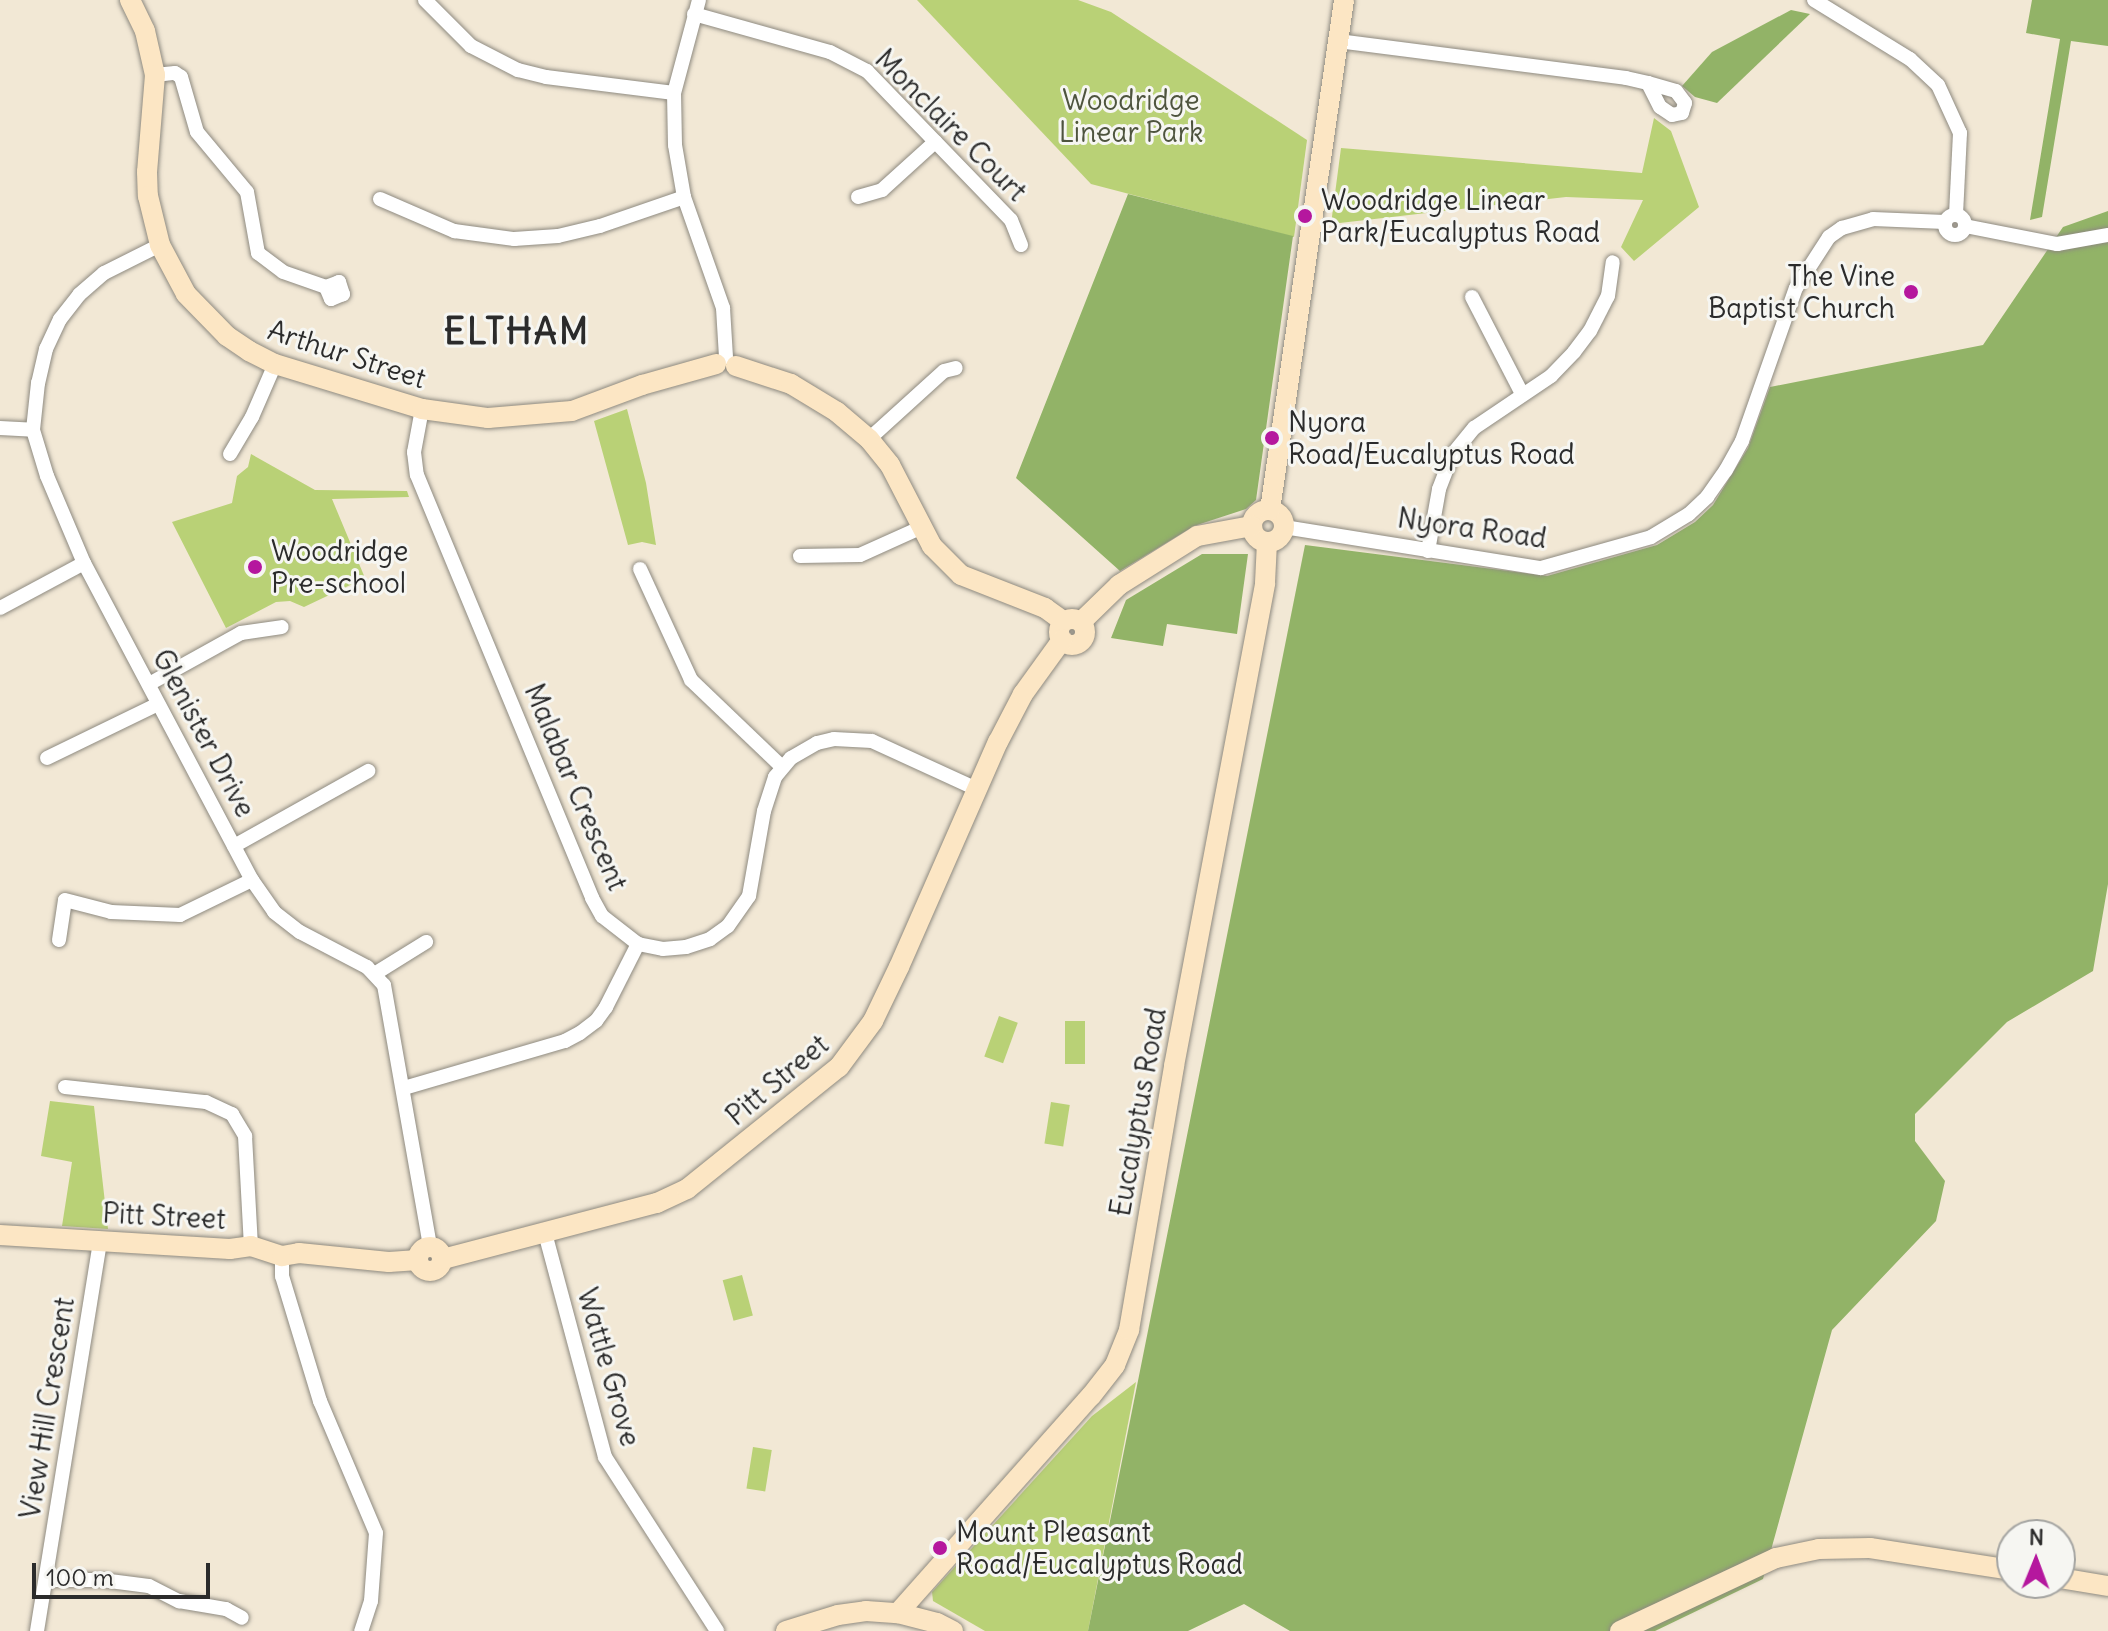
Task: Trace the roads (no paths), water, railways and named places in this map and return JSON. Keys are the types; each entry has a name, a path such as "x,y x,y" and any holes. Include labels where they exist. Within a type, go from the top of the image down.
{"street":[{"name":"Arthur Street","path":"130,0 145,31 155,75 147,172 148,196 160,245 186,294 205,316 238,344 275,364 422,409 488,418 538,417 572,411 669,377 727,366 772,377 819,400 869,439 906,492 920,528 932,546 961,575 1045,608 1069,628"},
{"path":"425,0 446,25 471,46 518,70 546,77 674,93"},
{"path":"1270,510 1344,0"},
{"path":"1814,0 1910,59 1938,85 1960,133 1955,221"},
{"path":"696,7 674,93 675,145 684,197 723,308 727,366"},
{"name":"Monclaire Court","path":"696,7 851,60 867,71 1011,220 1021,245"},
{"path":"1338,41 1648,83"},
{"path":"155,75 175,73 181,77 197,132 247,192 258,253 283,272 326,287"},
{"path":"858,197 882,190 935,142"},
{"path":"380,199 454,231 514,239 558,236 600,226 684,197"},
{"name":"Nyora Road","path":"1284,527 1541,568 1630,544 1670,527 1707,497 1732,460 1796,288 1817,250 1842,228 1859,222 1955,221 2057,244 2108,235"},
{"name":"Glenister Drive","path":"160,245 104,273 79,295 60,319 46,349 38,383 33,430 47,476 84,563 252,880 274,912 300,932 376,973"},
{"path":"1428,551 1439,489 1452,455 1474,428 1551,376 1590,331 1608,296 1613,262"},
{"path":"1472,297 1522,394"},
{"path":"230,454 252,417 275,364"},
{"path":"869,439 944,371 956,368"},
{"name":"Malabar Crescent","path":"422,409 414,452 417,475 592,898 602,916 638,944"},
{"path":"0,428 33,430"},
{"path":"1270,510 1280,516 1284,527 1279,539 1267,542 1256,537 1252,526 1258,513 1270,510"},
{"name":"Pitt Street","path":"0,1235 230,1249 251,1246 282,1256 299,1253 389,1262 545,1233 657,1203 687,1189 839,1067 873,1021 1023,694 1069,628 1119,585 1197,536 1252,526"},
{"path":"800,556 860,555 920,528"},
{"name":"Eucalyptus Road","path":"898,1613 1091,1396 1115,1365 1129,1330 1174,1066 1265,583 1267,542"},
{"path":"0,608 84,563"},
{"path":"640,569 691,680 781,766"},
{"path":"149,684 241,633 282,627"},
{"path":"47,758 158,704"},
{"path":"404,1088 565,1041 596,1021 638,944 663,949 686,947 710,939 742,910 753,883 767,798 781,766 817,743 853,738 872,741 977,789"},
{"path":"234,846 368,771"},
{"path":"59,940 65,900 111,912 180,915 252,880"},
{"path":"426,942 376,973 388,998 430,1255"},
{"path":"65,1087 206,1102 232,1114 245,1136 251,1246"},
{"name":"Wattle Grove","path":"545,1233 605,1457 717,1631"},
{"name":"View Hill Crescent","path":"37,1631 100,1241"},
{"path":"282,1256 282,1276 320,1401 376,1533 371,1601 361,1631"},
{"path":"1620,1631 1750,1569 1808,1550 1870,1548 1996,1568"},
{"path":"46,1580 102,1580 149,1586 179,1601 226,1609 242,1618"},
{"path":"2076,1581 2108,1586"},
{"path":"786,1631 838,1615 866,1611 898,1613 937,1623 953,1631"}],"place":[{"name":"Woodridge Linear Park/Eucalyptus Road","path":"1305,216"},
{"name":"The Vine Baptist Church","path":"1911,292"},
{"name":"Nyora Road/Eucalyptus Road","path":"1272,438"},
{"name":"Woodridge Pre-school","path":"255,567"},
{"name":"Mount Pleasant Road/Eucalyptus Road","path":"940,1548"}],"district":[{"name":"ELTHAM","path":"517,332"}],"park label":[{"name":"Woodridge Linear Park","path":"1131,116"}]}
